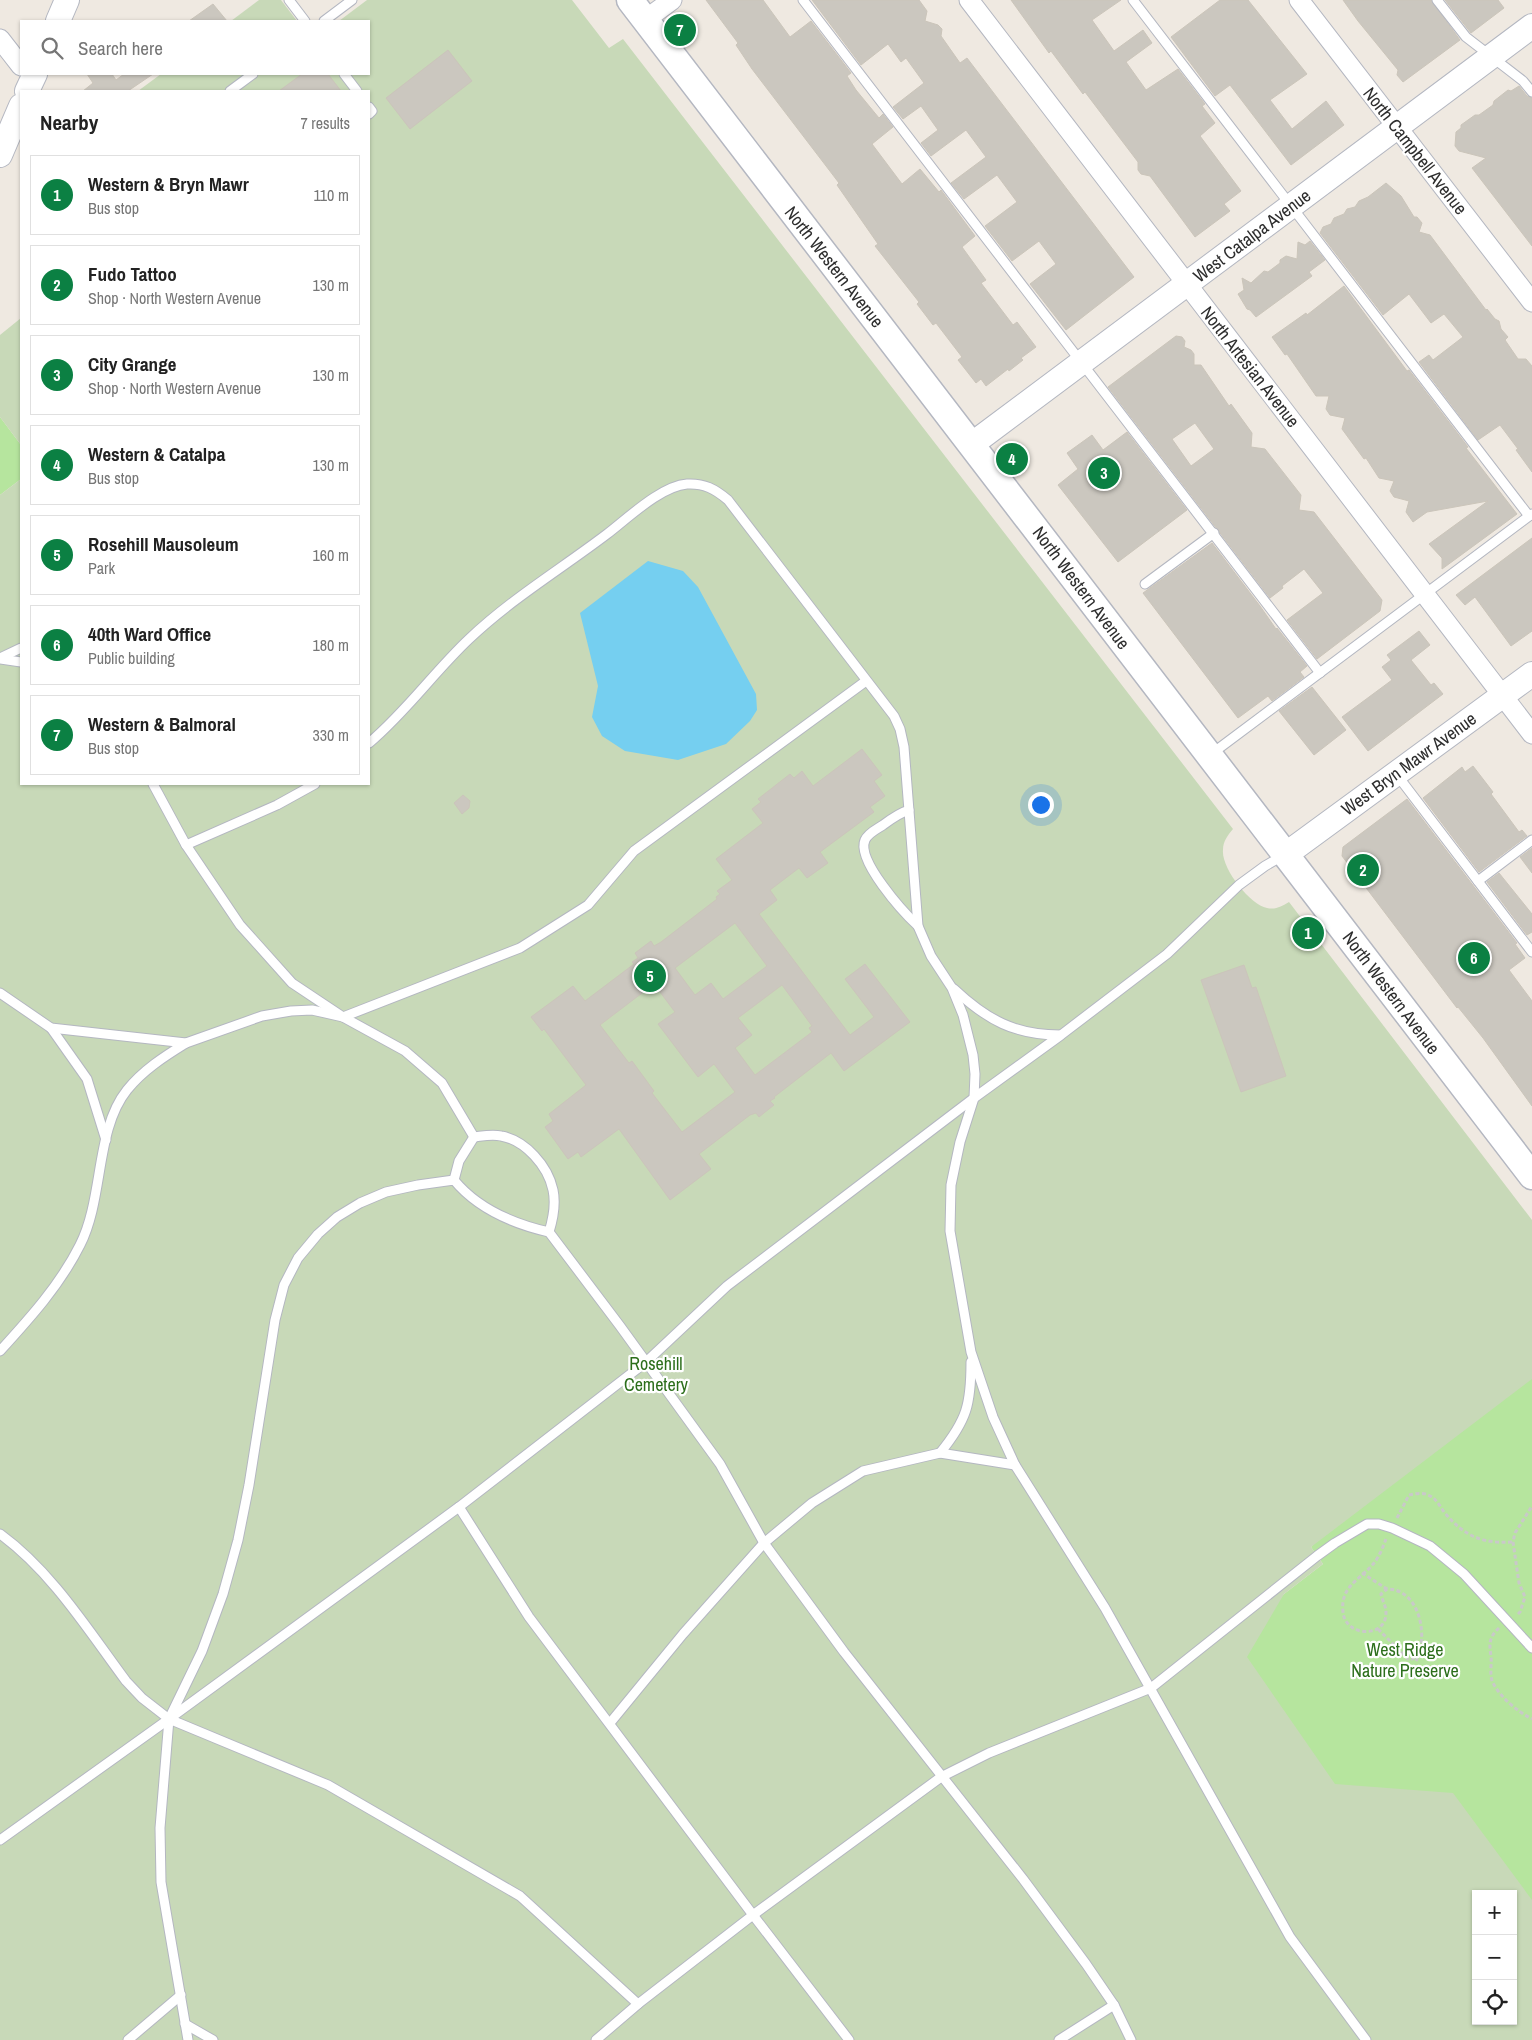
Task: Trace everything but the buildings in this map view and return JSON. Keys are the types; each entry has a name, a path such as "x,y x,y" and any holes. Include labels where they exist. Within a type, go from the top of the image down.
{"main road":[{"name":"North Western Avenue","path":"637,10 1532,1176"}],"street":[{"path":"58,20 67,0"},
{"path":"637,10 672,0"},
{"name":"North Artesian Avenue","path":"969,0 1532,734"},
{"name":"North Campbell Avenue","path":"1299,0 1532,302"},
{"name":"West Catalpa Avenue","path":"971,445 1532,26"},
{"path":"0,39 20,65"},
{"path":"0,155 20,108"},
{"name":"West Bryn Mawr Avenue","path":"1285,855 1532,674"}],"lane":[{"path":"289,0 304,20"},
{"path":"325,20 352,0"},
{"path":"803,0 1083,362 1320,673"},
{"path":"1133,0 1530,515 1210,756"},
{"path":"1437,0 1466,37 1523,81 1532,92"},
{"path":"231,90 252,75"},
{"path":"345,75 356,90"},
{"path":"370,742 399,714 467,641 527,591 571,562 654,498 670,489 685,484 700,484 714,489 728,500 894,716 900,729 910,810 918,926"},
{"path":"1145,584 1214,533"},
{"path":"0,659 20,649"},
{"path":"0,659 20,662"},
{"path":"0,1351 56,1286 81,1245 95,1207 106,1140 117,1106 127,1090 143,1073 186,1043 262,1016 291,1011 312,1010 343,1017 520,948 588,905 634,851 866,681"},
{"path":"1396,774 1532,952"},
{"path":"154,785 186,845 240,925 292,983 343,1017 405,1051 442,1083 474,1137"},
{"path":"186,845 277,805 312,785"},
{"path":"910,810 896,815 872,832 866,838 864,850 877,876 892,898 918,926 931,956 952,988 963,1015 973,1055 975,1074 974,1098 960,1142 951,1185 950,1231 971,1352 993,1417 1015,1465 1105,1608 1290,1937 1366,2040"},
{"path":"1478,881 1532,840"},
{"path":"0,1840 169,1720 459,1507 646,1362 726,1286 1167,954 1239,885 1265,866 1285,855"},
{"path":"952,988 971,1005 1009,1027 1040,1035 1061,1035"},
{"path":"0,993 51,1028 87,1079 106,1140"},
{"path":"51,1028 186,1043"},
{"path":"474,1137 502,1136 515,1140 528,1148 548,1177 553,1190 554,1207 549,1232"},
{"path":"454,1180 458,1160 474,1137"},
{"path":"454,1180 466,1194 478,1203 518,1224 549,1232 720,1464 764,1543 844,1652 1023,1879 1114,2005 1131,2040"},
{"path":"188,2040 161,1882 160,1828 169,1720 202,1651 223,1594 238,1540 249,1485 275,1320 284,1285 298,1258 324,1228 337,1217 360,1203 386,1192 454,1180"},
{"path":"940,1453 955,1434 967,1411 971,1392 971,1352"},
{"path":"610,1723 683,1634 764,1543 812,1503 863,1471 940,1453 1015,1465"},
{"path":"459,1507 529,1617 849,2040"},
{"path":"596,2040 638,2004 753,1915 941,1777 989,1753 1151,1688 1210,1643 1249,1609 1336,1543 1368,1524 1379,1524 1392,1528 1430,1546 1464,1574 1532,1648"},
{"path":"0,1534 17,1546 40,1568 126,1681 142,1698 169,1720 328,1785 520,1896 638,2004"},
{"path":"128,2040 181,1995"},
{"path":"1059,2040 1114,2005"},
{"path":"185,2024 213,2040"}],"path":[{"path":"1387,1589 1381,1594 1386,1608 1386,1617 1378,1629 1368,1633 1349,1626 1343,1614 1344,1593 1374,1563 1409,1495 1427,1494 1437,1501 1456,1524 1478,1540 1500,1543 1513,1542"},
{"path":"1362,1573 1387,1589 1396,1589 1409,1597 1416,1609 1422,1632 1421,1653 1416,1661"},
{"path":"1378,1629 1408,1659 1412,1659 1421,1653"}],"green space":[{"path":"259,0 281,0 296,20 232,20"},
{"name":"Rosehill Cemetery","path":"367,0 572,0 609,48 623,39 1233,829 1224,844 1223,850 1227,866 1238,885 1253,900 1267,908 1276,908 1289,902 1532,1220 1532,1379 1311,1547 1323,1564 1284,1594 1247,1657 1335,1784 1453,1793 1532,1900 1532,2040 0,2040 0,495 20,480 20,785 370,785 370,90 139,90 160,75 370,75 370,20 340,20"},
{"path":"20,319 20,444 0,417 0,335"},
{"path":"0,417 20,444 20,480 0,495"},
{"name":"West Ridge Nature Preserve","path":"1532,1311 1532,2040 1428,2040 1234,1639 1284,1594 1323,1564 1311,1547"}],"water":[{"path":"648,561 683,571 698,587 756,694 757,710 750,721 726,744 678,760 625,751 602,736 592,717 598,686 580,613"}],"place":[{"name":"Western & Balmoral","path":"680,30"},
{"name":"Western & Catalpa","path":"1012,459"},
{"name":"City Grange","path":"1104,473"},
{"name":"Fudo Tattoo","path":"1363,870"},
{"name":"Western & Bryn Mawr","path":"1308,933"},
{"name":"40th Ward Office","path":"1474,958"},
{"name":"Rosehill Mausoleum","path":"650,976"}]}
